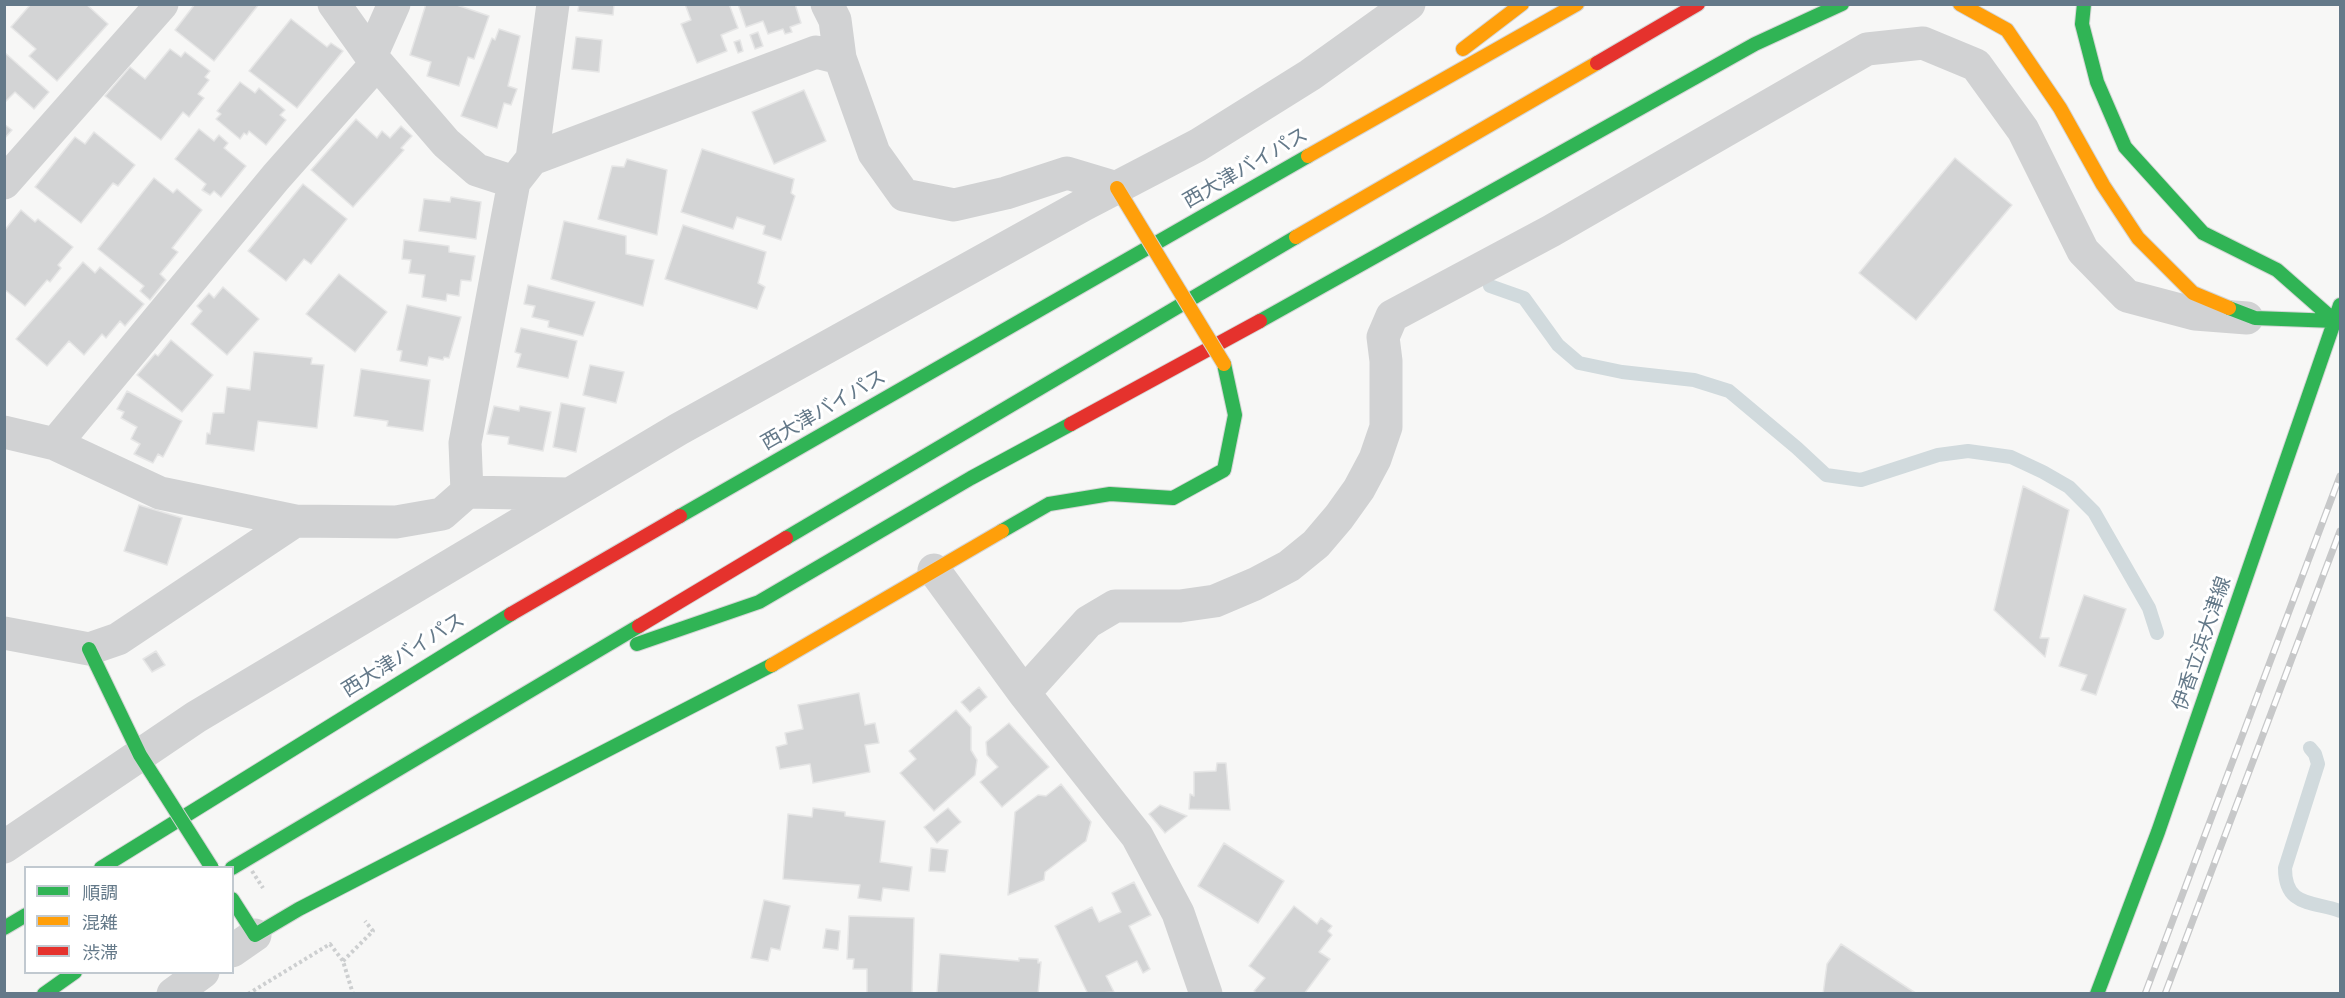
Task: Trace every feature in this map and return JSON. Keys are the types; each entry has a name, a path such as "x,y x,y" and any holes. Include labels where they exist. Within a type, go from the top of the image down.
{"main road":[{"path":"1353,130 1522,4"},
{"name":"西大津バイパス","path":"103,866 546,592 1577,4"},
{"path":"234,866 1154,320 1698,4"},
{"path":"573,665 759,602 971,478 1165,374 1744,49 1842,4"},
{"path":"1960,4 2007,30 2060,108 2103,185 2138,238 2193,293 2255,318 2335,321"},
{"path":"2084,4 2082,24 2097,82 2126,147 2204,233 2277,270 2335,321"},
{"path":"234,905 243,933 299,909 763,670 1049,504 1110,494 1173,498 1224,470 1235,415 1224,364 1117,188"},
{"name":"伊香立浜大津線","path":"2097,993 2158,832 2340,305"},
{"path":"89,649 148,767 211,866"},
{"path":"4,928 24,916"},
{"path":"44,993 72,974"}],"street":[{"path":"4,183 162,4"},
{"path":"334,4 374,59 446,143 477,170 523,171 816,52 840,57"},
{"path":"55,444 374,59 394,4"},
{"path":"467,492 465,443 523,171 553,4"},
{"path":"826,4 835,20 840,57 874,153 904,195 954,205 1006,193 1066,174 1117,188"},
{"path":"4,847 148,767 196,717 690,423 1198,145 1279,94 1409,4"},
{"path":"1024,693 1089,622 1115,606 1180,606 1215,601 1289,566 1316,544 1359,489 1375,459 1386,427 1386,361 1383,338 1392,316 1551,231 1867,50 1923,44 1977,65 2023,130 2083,251 2127,296 2195,314 2255,318"},
{"path":"4,432 55,444 160,493 295,521 396,522 442,514 467,492 569,494"},
{"path":"4,633 89,649 118,639 295,521"},
{"path":"934,570 1024,693 1137,836 1178,913 1206,993"},
{"path":"173,993 199,974"}],"path":[{"path":"343,961 373,931 361,915"},
{"path":"248,993 330,944 343,961 353,993"}],"building":[{"path":"31,4 86,4 108,24 57,81 29,56 36,49 11,27"},
{"path":"195,4 259,4 214,61 175,30"},
{"path":"426,4 454,4 489,16 474,59 468,57 459,86 427,76 431,62 410,55"},
{"path":"579,4 614,4 613,15 578,11"},
{"path":"685,4 729,4 738,28 721,35 727,51 697,63 681,24 691,20"},
{"path":"738,4 795,4 801,23 790,27 792,32 785,34 783,29 768,34 763,21 746,27"},
{"path":"291,19 327,47 331,43 343,51 297,108 249,71"},
{"path":"499,29 520,36 508,86 517,89 511,105 504,103 497,128 461,116 492,38 495,40"},
{"path":"758,32 763,46 755,49 750,35"},
{"path":"576,37 602,40 599,72 572,69"},
{"path":"740,40 743,51 738,53 734,42"},
{"path":"170,49 181,57 185,52 210,71 205,77 209,80 198,94 204,98 189,117 183,112 161,140 105,96 130,67 145,79"},
{"path":"4,52 49,92 34,109 15,92 4,103"},
{"path":"240,82 255,93 259,88 285,110 280,115 286,120 266,145 249,131 247,135 244,133 240,139 216,119 221,114 217,111"},
{"path":"804,90 826,141 774,164 752,112"},
{"path":"356,119 377,138 382,131 390,138 401,126 412,136 401,148 404,150 353,207 311,170"},
{"path":"4,124 12,130 4,139"},
{"path":"199,129 214,141 219,135 228,143 224,148 246,166 221,197 214,191 210,195 202,190 206,184 175,159"},
{"path":"94,132 135,165 118,186 113,183 81,223 35,187 75,137 85,144"},
{"path":"702,149 794,179 791,193 795,196 781,240 763,234 765,226 737,217 733,229 681,212"},
{"path":"1955,158 2012,205 1916,320 1859,273"},
{"path":"627,159 667,170 657,235 598,219 612,166 624,167"},
{"path":"154,178 173,193 177,189 202,210 172,248 178,252 160,274 166,280 150,300 140,291 144,286 98,249"},
{"path":"303,184 347,219 311,264 304,259 286,281 248,251"},
{"path":"451,197 481,202 476,239 419,231 424,199 450,202"},
{"path":"21,210 35,222 38,219 73,247 58,265 61,268 50,282 47,280 25,306 4,289 4,231"},
{"path":"564,221 626,236 626,254 654,260 643,306 551,279"},
{"path":"683,225 766,252 758,283 765,287 757,309 665,279"},
{"path":"404,240 449,246 449,252 475,256 471,281 461,280 459,296 447,294 446,301 422,297 425,275 409,273 411,260 402,259"},
{"path":"83,262 95,273 100,267 144,304 125,326 120,321 106,338 102,334 84,355 69,341 47,366 16,339"},
{"path":"339,274 387,312 355,352 306,314"},
{"path":"528,285 595,302 583,336 548,327 549,321 532,317 535,306 524,304"},
{"path":"223,287 259,319 227,355 191,324 202,311 197,306 209,293 214,298"},
{"path":"407,305 461,317 449,358 444,357 443,360 429,357 427,366 400,361 402,351 397,350"},
{"path":"521,328 577,341 568,378 517,367 521,354 515,352"},
{"path":"171,340 213,375 182,412 137,375 155,354 158,356"},
{"path":"254,352 312,358 311,364 324,365 317,428 258,421 254,451 206,444 213,413 224,413 227,387 250,390"},
{"path":"590,365 624,372 616,403 583,395"},
{"path":"361,369 430,380 423,431 387,426 388,421 354,416"},
{"path":"127,391 182,421 163,457 158,454 153,463 134,454 140,444 131,439 137,427 121,418 124,412 117,409"},
{"path":"561,403 585,408 576,452 553,447"},
{"path":"494,406 519,411 520,406 551,412 543,451 508,444 509,437 487,434"},
{"path":"2023,486 2069,510 2040,638 2049,638 2045,657 1994,610"},
{"path":"139,505 182,518 167,565 124,551"},
{"path":"2084,595 2126,609 2096,695 2081,690 2087,675 2059,666"},
{"path":"156,651 165,665 152,672 143,659"},
{"path":"979,687 987,697 970,712 961,702"},
{"path":"859,693 865,725 875,723 879,743 865,745 870,772 813,783 810,764 780,769 776,747 787,744 785,733 803,729 798,705"},
{"path":"956,710 971,727 971,750 977,760 975,775 934,811 900,773 916,759 909,751"},
{"path":"1009,723 1049,767 1002,807 980,782 998,767 987,755 986,742"},
{"path":"1217,763 1226,763 1230,810 1189,809 1190,794 1194,796 1194,772 1216,771"},
{"path":"1061,784 1091,822 1086,841 1045,872 1044,880 1008,895 1015,812 1038,795 1046,796"},
{"path":"1160,805 1187,816 1165,833 1149,814"},
{"path":"813,808 845,812 845,816 885,821 880,862 912,867 909,891 883,888 881,901 858,898 860,885 783,879 788,814 812,817"},
{"path":"948,808 961,822 937,843 924,827"},
{"path":"1224,843 1284,881 1258,923 1198,886"},
{"path":"931,848 948,850 945,872 929,871"},
{"path":"1134,882 1151,915 1129,926 1150,969 1143,973 1137,961 1106,976 1114,992 1088,994 1055,926 1092,907 1099,922 1121,912 1112,893"},
{"path":"764,900 790,906 780,950 771,948 768,961 751,958"},
{"path":"1294,906 1317,924 1321,918 1332,926 1328,931 1332,935 1319,952 1330,959 1304,994 1258,994 1254,991 1265,978 1249,966"},
{"path":"849,916 914,918 912,994 867,994 867,969 853,969 854,959 847,959"},
{"path":"826,929 840,931 838,950 823,948"},
{"path":"1841,944 1917,994 1823,994 1827,964"},
{"path":"940,954 1019,961 1019,958 1038,959 1038,963 1041,962 1038,994 937,994"}],"waterway":[{"path":"1490,286 1524,298 1558,345 1579,363 1622,372 1694,380 1729,391 1826,475 1861,480 1938,455 1968,451 2011,457 2043,472 2069,487 2094,512 2149,608 2157,633"},
{"path":"2310,748 2318,764 2285,868 2286,881 2295,896 2302,900 2340,911"}],"railway":[{"path":"2145,994 2340,476"},
{"path":"2165,994 2340,531"}],"traffic: fast":[{"path":"1260,321 1755,44 1842,4"},
{"path":"2084,4 2082,24 2097,82 2125,147 2203,233 2277,270 2335,321"},
{"path":"680,516 1308,156"},
{"path":"786,538 1296,237"},
{"path":"2097,994 2158,832 2340,305"},
{"path":"2229,308 2255,318 2335,321"},
{"path":"1002,531 1049,504 1110,494 1173,498 1224,470 1235,415 1224,364"},
{"path":"637,644 759,602 971,478 1071,424"},
{"path":"104,866 511,614"},
{"path":"234,867 639,626"},
{"path":"89,649 140,755 156,780"},
{"path":"234,902 255,935 299,909 772,665"},
{"path":"156,780 211,866"},
{"path":"4,928 24,916"},
{"path":"44,994 72,974"}],"traffic: slow":[{"path":"1463,49 1522,4"},
{"path":"1308,156 1577,4"},
{"path":"1960,4 2007,30 2060,108 2103,185 2138,238 2193,293 2229,308"},
{"path":"1296,237 1597,63"},
{"path":"1117,188 1224,364"},
{"path":"772,665 1002,531"}],"traffic: jam":[{"path":"1597,63 1698,4"},
{"path":"1071,424 1260,321"},
{"path":"511,614 680,516"},
{"path":"639,626 786,538"}]}
